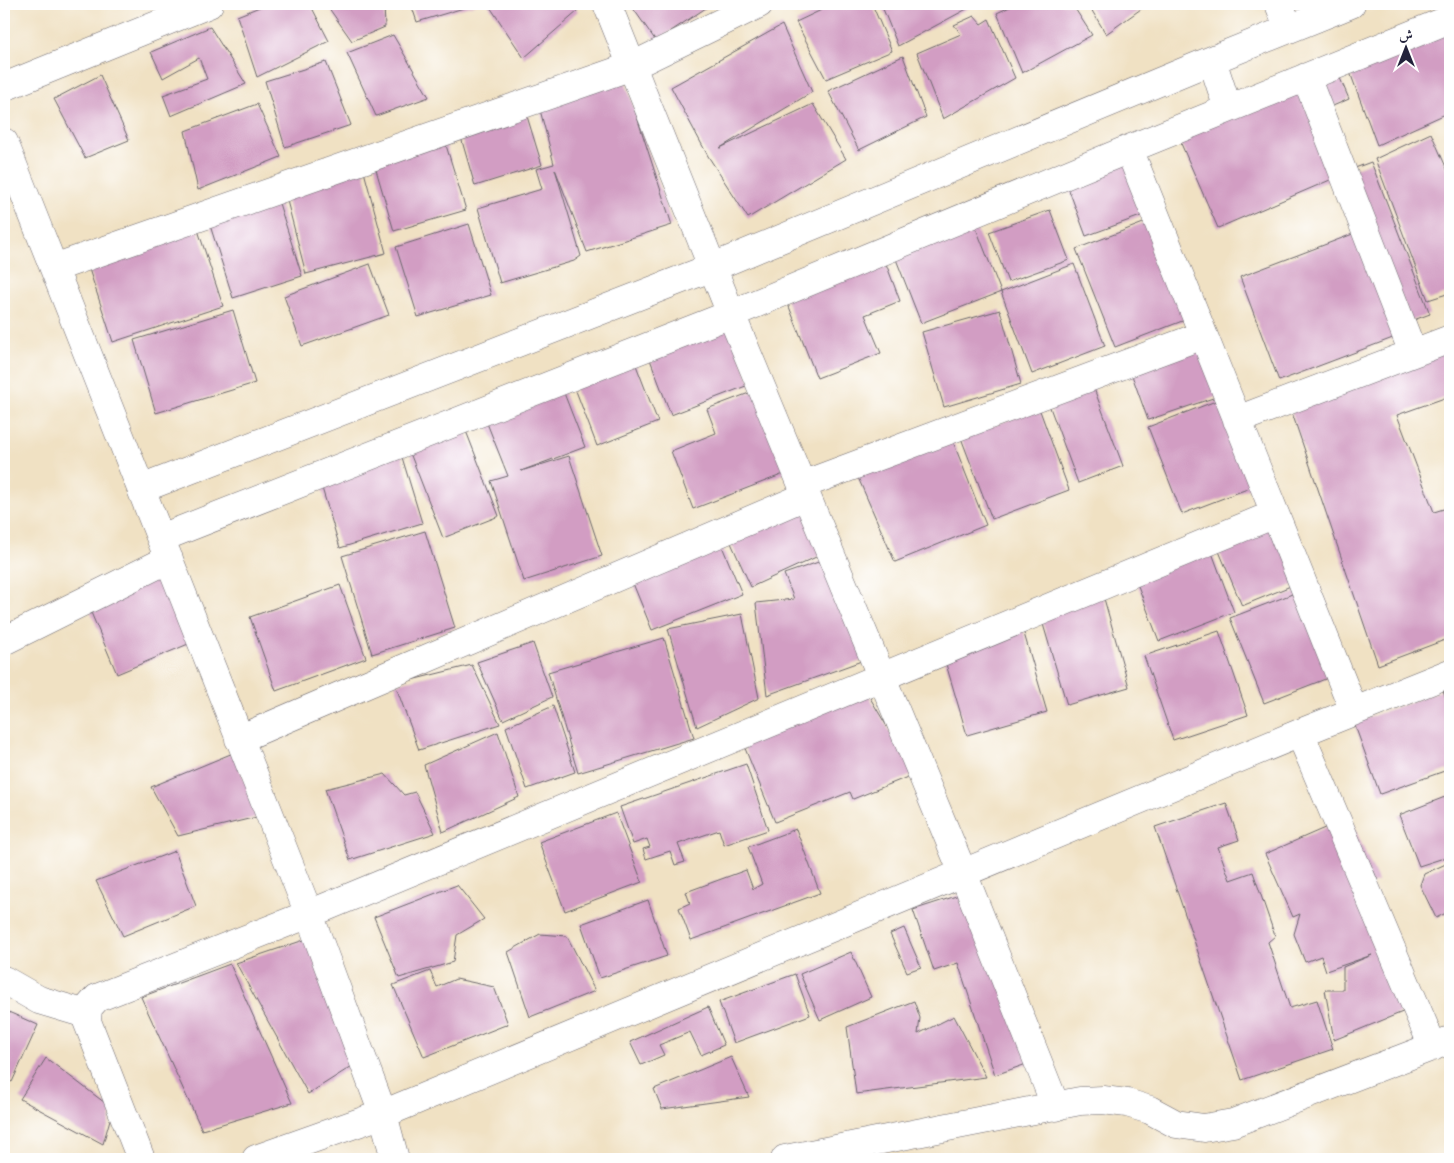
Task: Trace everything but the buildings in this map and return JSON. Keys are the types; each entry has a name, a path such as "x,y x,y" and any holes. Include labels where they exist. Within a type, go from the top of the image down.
{"street":[{"path":"4,86 209,4"},
{"path":"607,4 731,314 963,873 1056,1107"},
{"path":"54,268 632,66 759,4"},
{"path":"1279,4 1289,28"},
{"path":"141,489 713,267 1351,4"},
{"path":"4,641 165,549 1450,19"},
{"path":"1212,60 1228,109"},
{"path":"1306,77 1413,353"},
{"path":"4,142 309,914 383,1114 395,1159"},
{"path":"1129,150 1354,711"},
{"path":"239,739 804,490 1203,335"},
{"path":"1237,420 1450,339"},
{"path":"141,1159 87,1021 86,1014 88,1008 97,998 309,914 1275,514"},
{"path":"256,1159 383,1114 1300,733 1450,673"},
{"path":"785,1159 1080,1101 1103,1100 1127,1103 1150,1110 1176,1124 1204,1128 1233,1124 1442,1044 1300,733"},
{"path":"4,980 39,1000 86,1014"}]}
